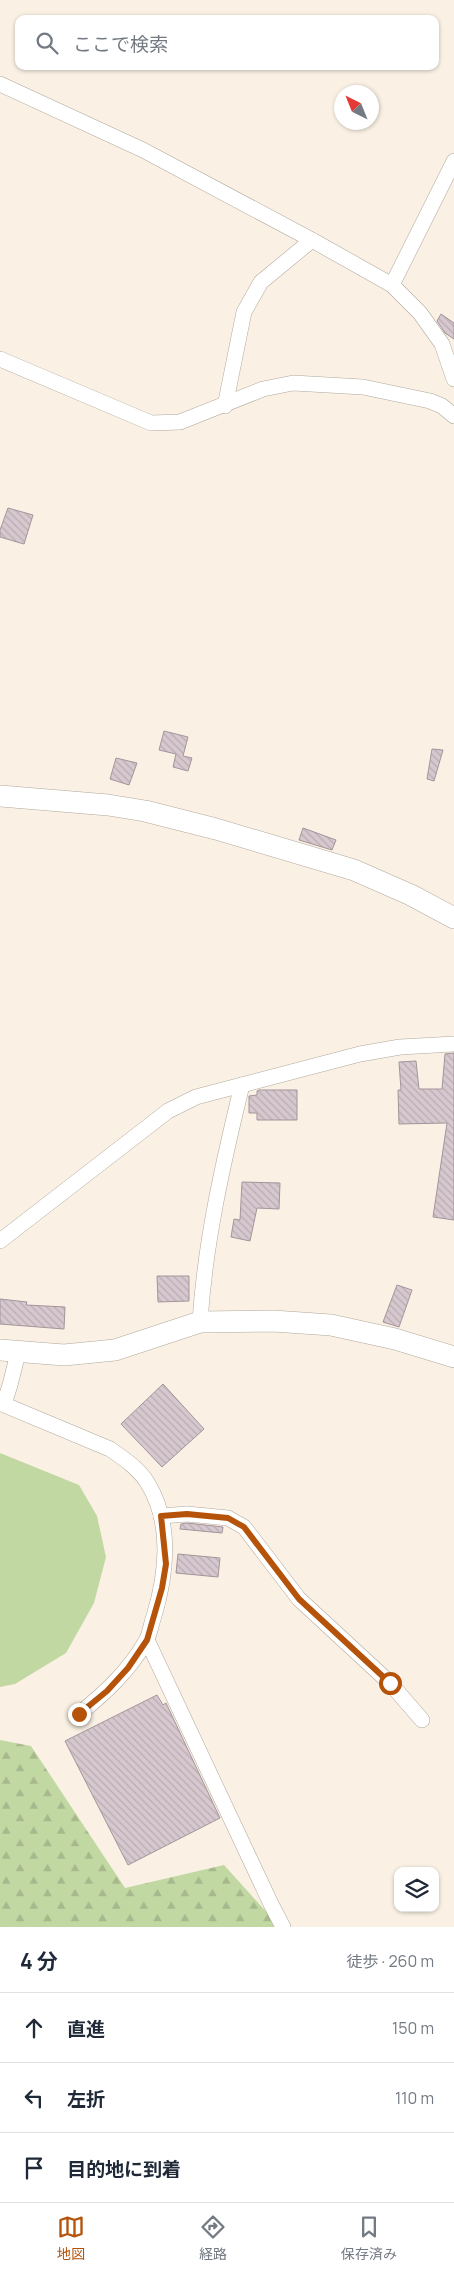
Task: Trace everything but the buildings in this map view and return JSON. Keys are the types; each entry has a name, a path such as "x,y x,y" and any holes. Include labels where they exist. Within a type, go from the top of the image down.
{"street":[{"path":"0,84 143,150 312,240 392,286 420,314 442,344 454,379"},
{"path":"392,286 454,160"},
{"path":"225,406 244,312 261,282 312,240"},
{"path":"0,359 128,415 151,423 180,422 225,406 263,389 293,383 363,387 420,399 442,406 454,416"},
{"path":"0,796 108,804 145,811 216,830 354,870 411,894 454,918"},
{"path":"0,1240 168,1111 196,1097 360,1054 400,1047 454,1044"},
{"path":"200,1322 202,1290 223,1162 242,1085"},
{"path":"79,1714 107,1691 128,1668 147,1640 162,1588 166,1564 161,1516 147,1482 123,1458 110,1449 2,1404 10,1385 9,1352 64,1355 115,1350 200,1322 273,1321 331,1325 395,1339 454,1357"},
{"path":"161,1516 187,1514 228,1518 244,1527 299,1599 390,1683 422,1720"},
{"path":"147,1640 270,1904 284,1927"}],"green space":[{"path":"0,1453 79,1485 97,1516 106,1557 94,1603 66,1653 15,1684 0,1687"},
{"path":"0,1740 31,1746 125,1888 224,1865 280,1927 0,1927"}],"route":[{"path":"79,1714 107,1691 128,1668 147,1640 162,1588 166,1564 161,1516 187,1514 228,1518 244,1527 299,1599 390,1683"}]}
